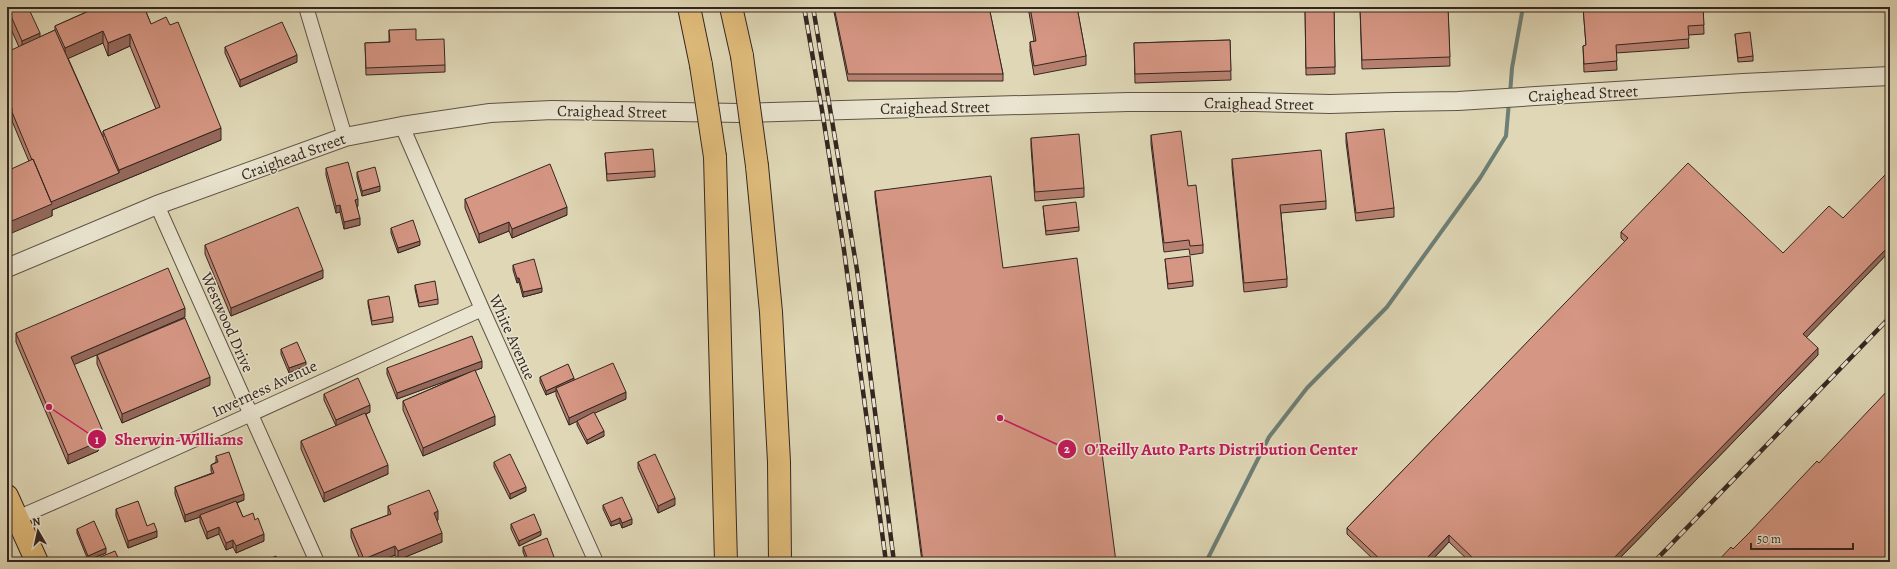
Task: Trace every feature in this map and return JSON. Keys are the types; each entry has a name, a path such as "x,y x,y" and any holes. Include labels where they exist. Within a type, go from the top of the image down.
{"main road":[{"path":"689,7 701,65 715,157 726,562"},
{"path":"732,7 742,56 757,166 771,320 779,462 780,562"},
{"path":"7,496 37,562"}],"street":[{"path":"306,7 345,137"},
{"name":"Craighead Street","path":"7,268 157,206 345,137 402,126 490,113 552,110 740,113 1107,102 1254,102 1330,104 1470,100 1743,83 1890,76"},
{"name":"White Avenue","path":"402,126 482,309 596,562"},
{"name":"Westwood Drive","path":"157,206 317,562"},
{"name":"Inverness Avenue","path":"17,518 135,467 250,413 482,309"}],"building":[{"path":"7,7 28,7 40,33 22,41"},
{"path":"98,7 144,7 151,24 166,17 170,25 178,22 221,128 119,170 103,131 160,107 130,34 108,43 103,31 65,48 55,26"},
{"path":"834,7 989,7 1003,74 848,74"},
{"path":"1030,7 1077,7 1086,56 1034,66 1030,42 1036,41"},
{"path":"1305,7 1334,7 1335,67 1306,68"},
{"path":"1360,7 1448,7 1450,57 1362,60"},
{"path":"1583,7 1703,7 1704,25 1688,26 1689,39 1616,45 1617,61 1584,64 1583,46 1586,45"},
{"path":"282,22 297,55 240,80 225,47"},
{"path":"416,29 416,40 444,39 445,65 366,68 365,43 390,42 389,30"},
{"path":"55,30 119,173 51,202 7,98 7,52"},
{"path":"1750,32 1753,56 1738,58 1735,34"},
{"path":"1230,40 1231,71 1135,74 1134,43"},
{"path":"7,98 12,109 7,111"},
{"path":"1384,129 1394,208 1356,213 1346,133"},
{"path":"1181,131 1188,186 1196,185 1203,245 1190,246 1189,240 1164,243 1151,135"},
{"path":"1079,134 1084,188 1035,192 1031,138"},
{"path":"653,149 655,171 607,174 605,153"},
{"path":"1321,150 1326,201 1280,205 1287,279 1244,283 1232,159"},
{"path":"33,159 52,204 7,223 7,171"},
{"path":"348,162 358,199 355,200 360,218 344,222 340,205 336,206 326,168"},
{"path":"1688,163 1783,253 1829,206 1843,218 1885,175 1890,180 1890,245 1803,334 1818,348 1610,562 1477,562 1449,535 1423,562 1383,562 1347,528 1628,238 1621,232"},
{"path":"550,164 567,207 512,229 509,222 479,234 465,199"},
{"path":"375,167 380,186 362,191 357,172"},
{"path":"991,176 1003,268 1077,258 1116,562 923,562 875,191"},
{"path":"1076,202 1079,227 1046,231 1043,206"},
{"path":"298,207 323,270 231,308 205,245"},
{"path":"413,220 420,241 398,248 391,228"},
{"path":"1190,256 1193,281 1168,284 1165,259"},
{"path":"534,259 542,288 523,292 513,265"},
{"path":"168,268 185,308 71,357 102,429 98,442 68,455 16,333"},
{"path":"435,281 438,299 419,303 415,285"},
{"path":"389,296 393,317 372,321 368,300"},
{"path":"185,318 210,377 122,414 97,355"},
{"path":"472,336 482,361 397,393 387,368"},
{"path":"297,342 306,362 289,368 281,349"},
{"path":"613,363 626,392 569,418 556,388"},
{"path":"568,364 574,378 546,391 540,377"},
{"path":"475,370 495,416 423,448 403,401"},
{"path":"358,378 370,405 336,420 324,394"},
{"path":"1890,388 1890,562 1717,562 1731,547 1733,549 1749,533 1817,461 1819,463"},
{"path":"594,412 604,431 587,440 577,421"},
{"path":"365,413 388,465 324,493 301,441"},
{"path":"229,452 244,494 185,515 175,487 214,473 211,465 218,462 216,456"},
{"path":"510,454 526,487 510,494 494,462"},
{"path":"655,454 675,498 658,506 638,462"},
{"path":"429,490 438,511 434,513 442,533 398,551 395,546 364,559 351,529 391,514 388,506"},
{"path":"622,497 632,519 622,523 620,518 611,522 603,505"},
{"path":"138,501 147,526 154,523 157,531 128,541 116,509"},
{"path":"236,501 243,517 253,513 255,520 258,518 264,534 236,546 233,540 226,543 219,527 207,532 200,515"},
{"path":"534,514 541,531 519,541 511,524"},
{"path":"94,521 106,548 88,556 77,529"},
{"path":"547,538 554,557 542,562 529,562 523,547"},
{"path":"115,551 120,562 94,562 93,560"},
{"path":"276,556 278,562 262,562"}],"waterway":[{"path":"1510,94 1512,68 1523,7"},
{"path":"1206,562 1269,437 1307,388 1387,307 1480,178 1506,136 1509,102"}],"railway":[{"path":"804,7 844,250 886,562"},
{"path":"813,7 857,270 894,562"},
{"path":"1654,562 1890,317"}],"place":[{"name":"Sherwin-Williams","path":"49,407"},
{"name":"O'Reilly Auto Parts Distribution Center","path":"1000,418"}]}
